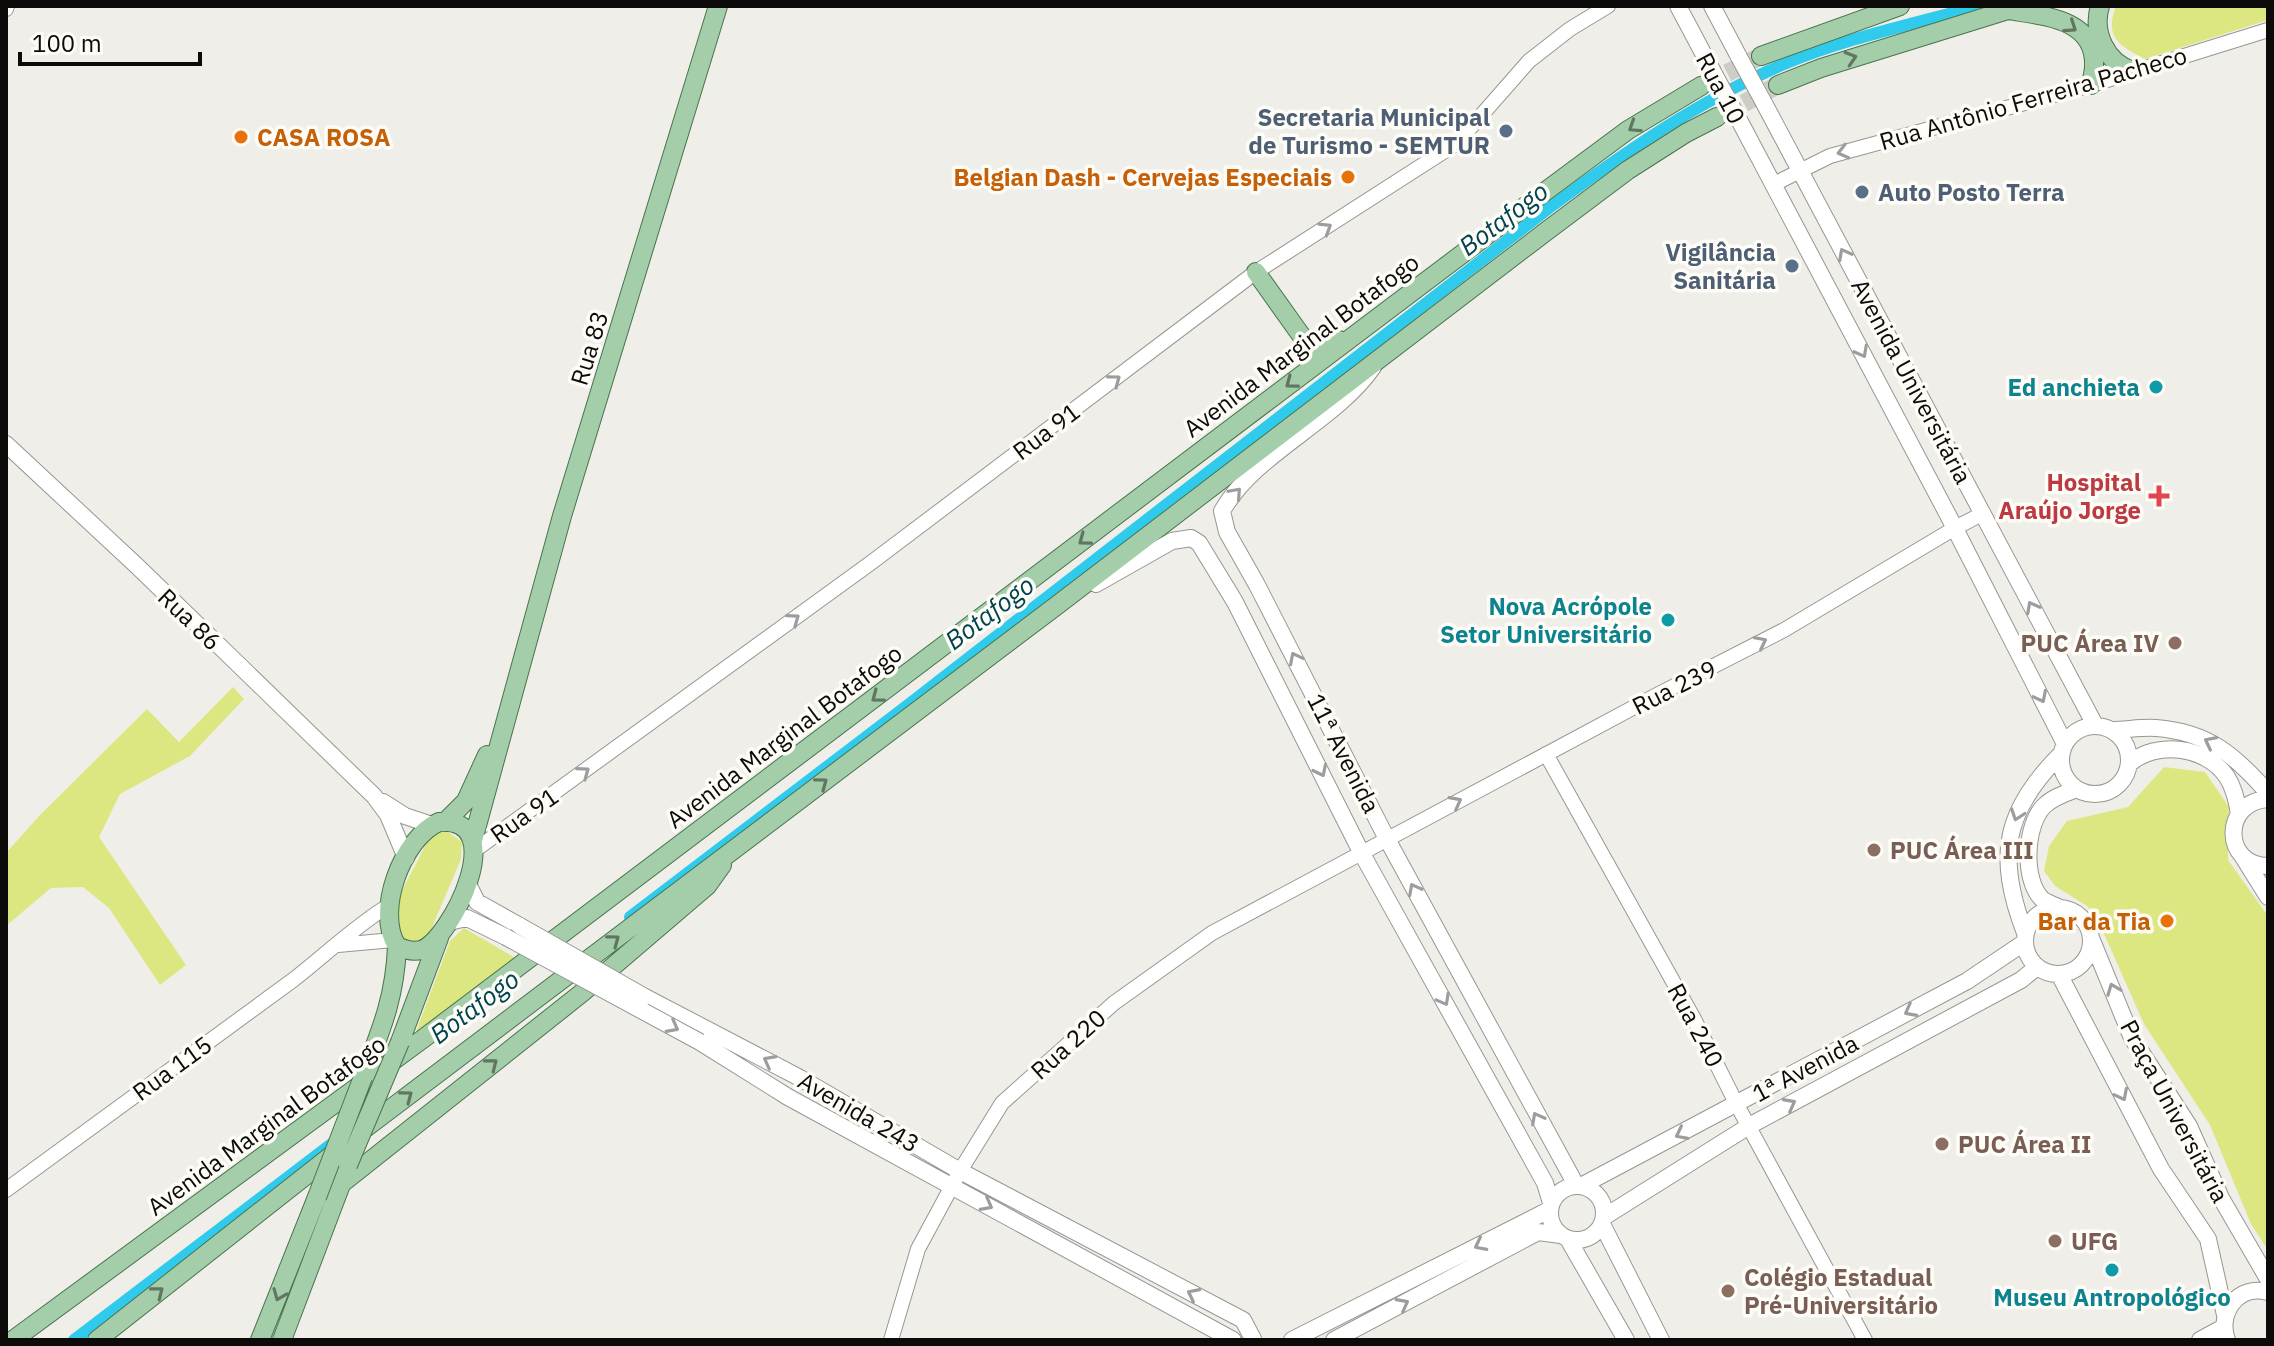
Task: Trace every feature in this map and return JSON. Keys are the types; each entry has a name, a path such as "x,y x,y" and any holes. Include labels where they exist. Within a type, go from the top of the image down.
{"main road":[{"name":"Rua 83","path":"282,1340 348,1165 444,930 467,882 509,705 562,516 718,6"},
{"name":"Rua 10","path":"1678,6 1769,177"},
{"name":"Rua 10","path":"1712,6 1729,38"},
{"path":"1761,56 1869,12 1900,6"},
{"path":"2100,6 2096,25 2104,47 2113,60 2133,71"},
{"path":"1778,85 1821,68 2014,8 2063,20 2075,27 2092,50 2091,85"},
{"name":"Avenida Universitária","path":"1729,38 2095,725"},
{"name":"Avenida Marginal Botafogo","path":"11,1339 424,1038 1628,130 1701,86"},
{"path":"97,1340 392,1107 1628,170 1717,117"},
{"name":"Avenida Universitária","path":"1769,177 1955,528 2064,748"},
{"path":"1256,272 1299,335 1315,348 1322,348 1342,338 1402,291 1423,283"},
{"name":"11ª Avenida","path":"1378,360 1360,385 1231,496 1222,511 1227,532 1387,839 1578,1186"},
{"name":"Rua 86","path":"6,444 374,796 388,815 406,858"},
{"name":"11ª Avenida","path":"1056,606 1172,541 1191,538 1199,543 1235,602 1361,852 1545,1183 1550,1206"},
{"name":"Rua 83","path":"388,906 391,889 415,843 466,801 509,705"},
{"path":"2268,793 2229,752 2205,738 2157,728 2111,730 2095,725 2079,730 2041,774 2019,806 2008,845 2009,876 2030,960 2037,967 2060,976 2075,970 2088,956 2089,930 2080,916 2043,900 2035,887 2028,868 2034,821 2042,807 2055,797 2077,789 2099,794 2110,791 2119,784 2129,764 2138,756 2152,750 2191,752 2226,775 2237,799 2239,814 2233,835 2236,846 2268,897"},
{"path":"2111,730 2126,744 2129,764"},
{"path":"2064,748 2064,774 2077,789"},
{"name":"Rua 86","path":"374,796 405,816 438,823"},
{"path":"2239,814 2255,801 2268,799"},
{"path":"438,823 459,824 474,845"},
{"path":"341,1184 583,992 707,886 733,850"},
{"path":"2242,856 2268,866"},
{"name":"Avenida 243","path":"467,882 477,902 645,997 800,1078 960,1171 1243,1320 1252,1339"},
{"path":"260,1340 388,1013 395,985 395,943 388,906"},
{"path":"2025,938 2034,918 2044,911 2060,908"},
{"name":"Avenida 243","path":"444,930 467,918 506,937 700,1042 788,1097 1233,1340"},
{"path":"395,943 411,951 420,950 444,930"},
{"name":"1ª Avenida","path":"1578,1186 1737,1105 1955,987 2025,938"},
{"name":"Praça Universitária","path":"2091,938 2132,1038 2189,1126 2221,1198 2268,1279"},
{"name":"1ª Avenida","path":"1603,1221 1749,1126 2021,980 2037,967"},
{"name":"Praça Universitária","path":"2060,976 2161,1169 2208,1239 2225,1327"},
{"path":"1955,987 1967,1008"},
{"path":"1292,1340 1550,1206 1560,1191 1578,1186 1597,1194 1602,1201 1603,1221 1661,1340"},
{"path":"310,1266 304,1262 316,1202"},
{"path":"1550,1206 1552,1224 1565,1237 1626,1340"},
{"path":"1334,1340 1538,1232 1590,1237 1603,1221"},
{"path":"2200,1340 2225,1327 2228,1306 2239,1296 2249,1291 2268,1292"},
{"path":"1252,1339 1260,1337 1271,1340"}],"street":[{"name":"Rua 91","path":"474,845 872,562 1256,272 1457,143 1529,61 1570,29 1608,6"},
{"name":"Rua Antônio Ferreira Pacheco","path":"1769,177 1799,170 1830,156 2091,85 2268,30"},
{"name":"Rua 239","path":"1361,852 1784,630 1982,514"},
{"name":"Rua 240","path":"1546,754 1694,1019 1737,1105 1865,1340"},
{"name":"Rua 220","path":"891,1340 918,1249 951,1186 1002,1103 1114,1003 1212,933 1361,852"},
{"name":"Rua 115","path":"6,1190 388,906"},
{"path":"338,945 395,943"}],"green space":[{"path":"2116,6 2268,6 2268,20 2145,59 2116,39 2112,26"},
{"path":"233,687 244,699 190,756 120,794 99,837 186,965 160,985 109,908 83,887 51,888 6,926 6,853 41,814 147,709 179,742"},
{"path":"2164,767 2205,772 2229,807 2228,860 2268,916 2268,1250 2251,1224 2210,1125 2144,1024 2097,918 2087,906 2055,886 2044,871 2049,846 2067,821 2128,807"},
{"path":"444,829 462,842 461,859 428,937 415,945 400,938 396,902 432,833"},
{"path":"464,928 524,963 411,1045 450,941"}],"waterway":[{"name":"Botafogo","path":"630,917 1549,208 1634,148 1722,94 1784,64 1856,39 1978,6"},
{"name":"Botafogo","path":"74,1340 338,1139"}],"tunnel":[{"path":"1703,85 1761,56"},
{"path":"1720,116 1778,85"}],"place":[{"name":"Secretaria Municipal de Turismo - SEMTUR","path":"1506,131"},
{"name":"CASA ROSA","path":"241,137"},
{"name":"Belgian Dash - Cervejas Especiais","path":"1348,177"},
{"name":"Auto Posto Terra","path":"1862,192"},
{"name":"Vigilância Sanitária","path":"1792,266"},
{"name":"Ed anchieta","path":"2156,387"},
{"name":"Hospital Araújo Jorge","path":"2159,496"},
{"name":"Nova Acrópole Setor Universitário","path":"1668,620"},
{"name":"PUC Área IV","path":"2175,643"},
{"name":"PUC Área III","path":"1874,850"},
{"name":"Bar da Tia","path":"2167,921"},
{"name":"PUC Área II","path":"1942,1144"},
{"name":"UFG","path":"2055,1241"},
{"name":"Museu Antropológico","path":"2112,1270"},
{"name":"Colégio Estadual Pré-Universitário","path":"1728,1291"}]}
